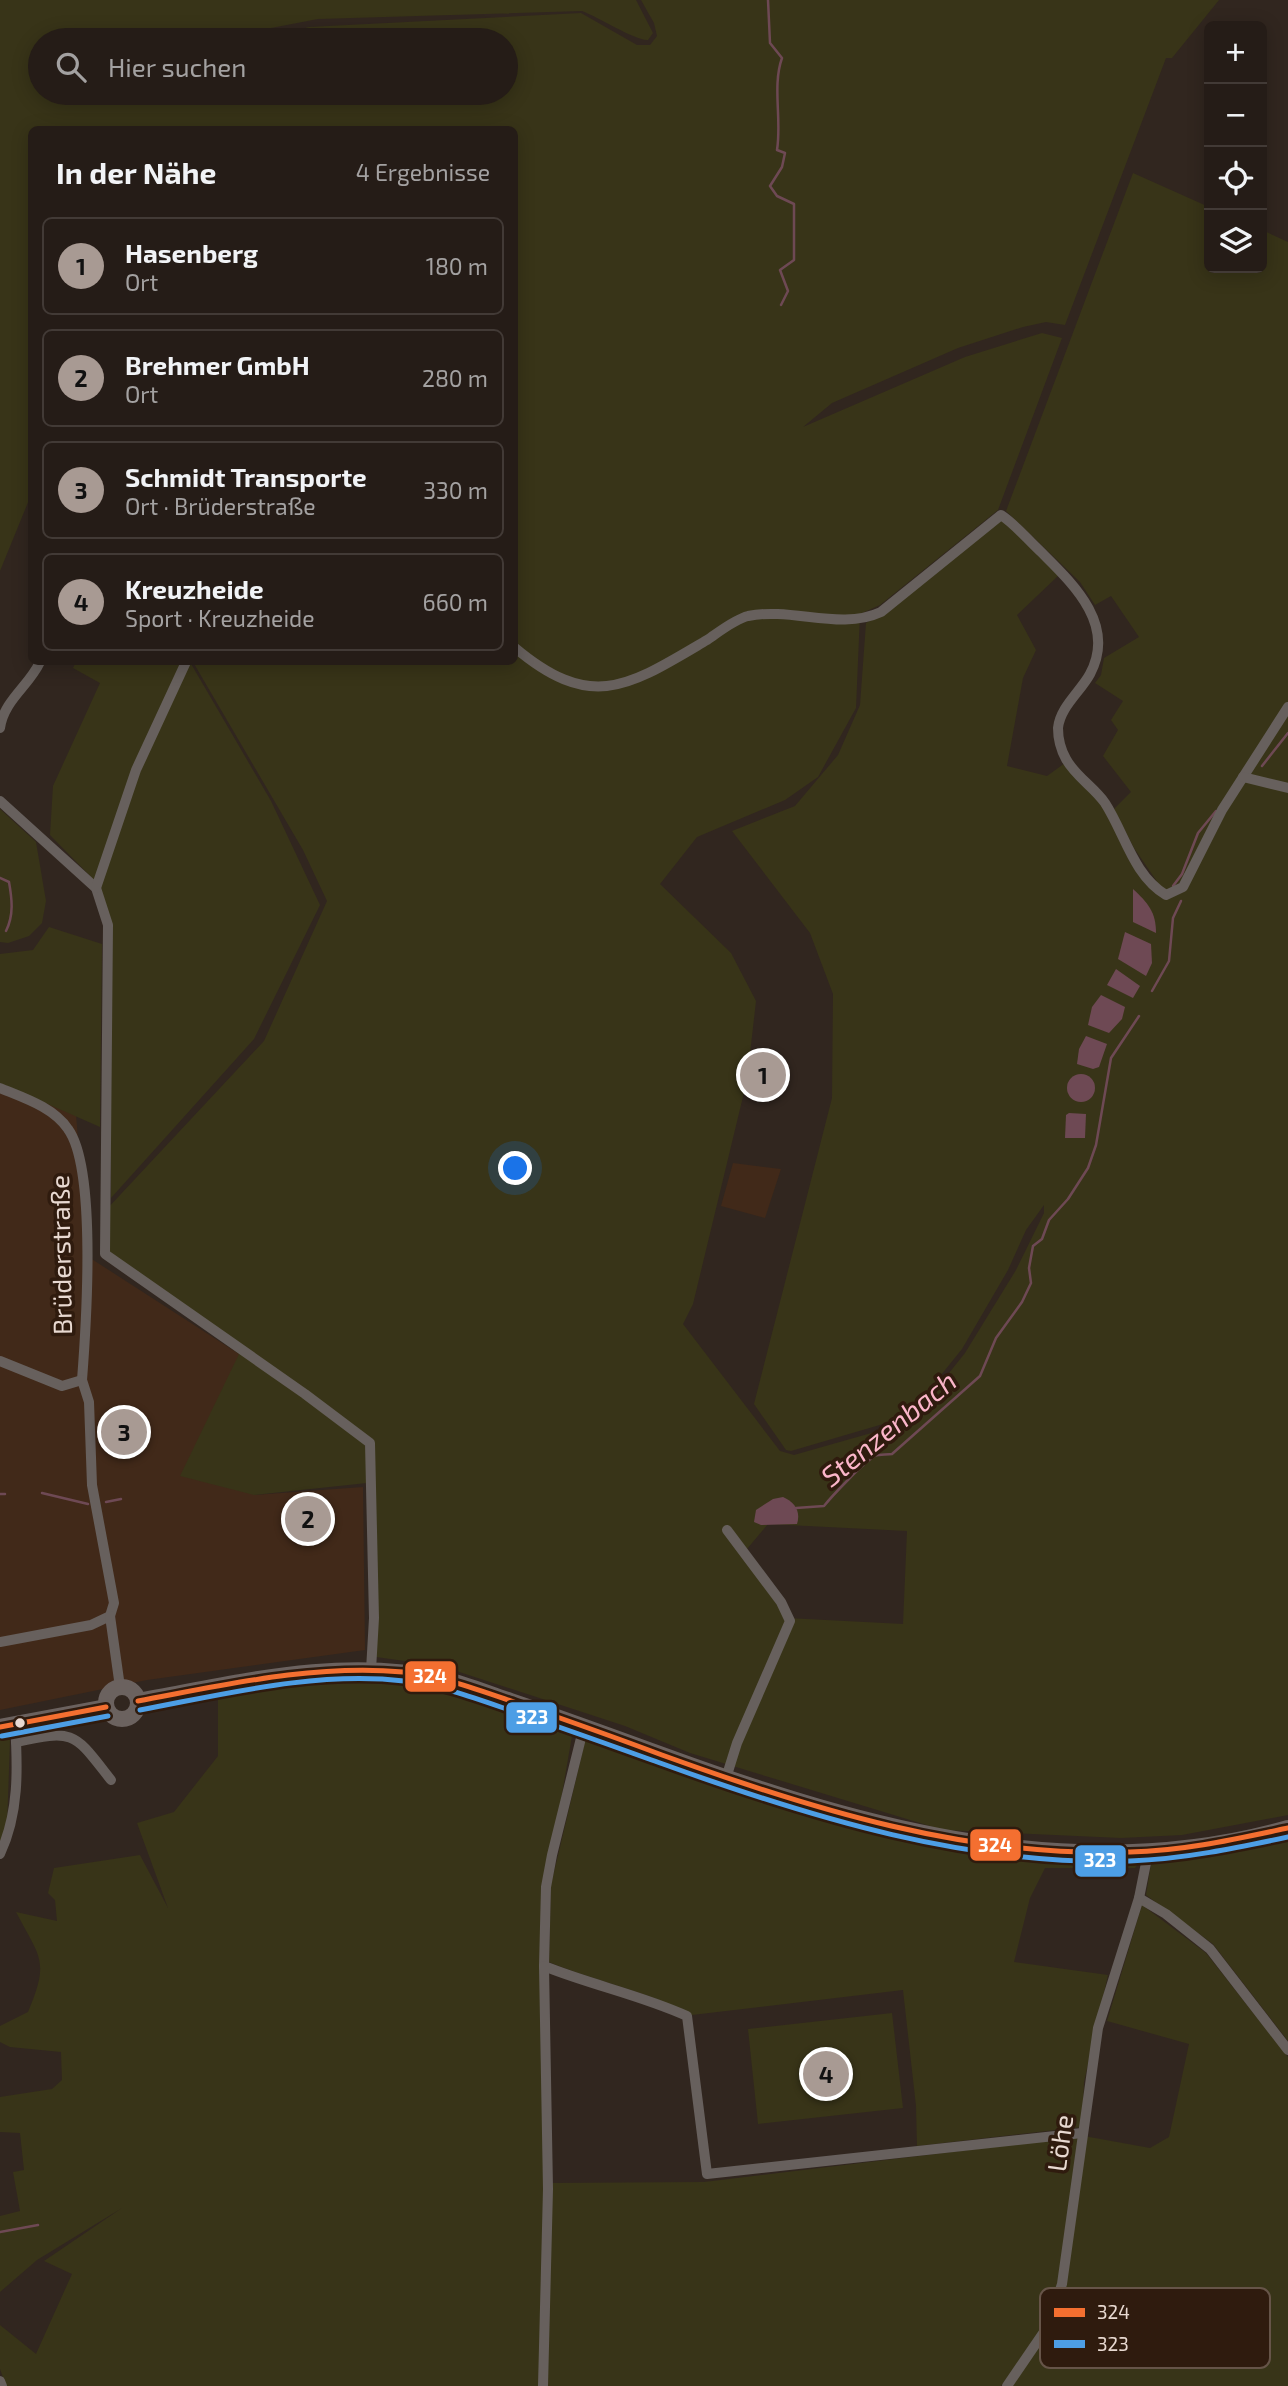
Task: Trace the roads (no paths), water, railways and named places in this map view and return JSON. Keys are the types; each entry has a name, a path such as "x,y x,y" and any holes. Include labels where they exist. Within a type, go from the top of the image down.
{"main road":[{"path":"138,1701 274,1676 321,1670 371,1670 444,1679 726,1778 850,1817 941,1838 1002,1848 1076,1854 1148,1853 1205,1846 1288,1828"},
{"path":"120,1687 130,1689 138,1701 135,1713 125,1719 114,1718 106,1707 107,1695 120,1687"},
{"path":"8,1726 106,1707"}],"street":[{"path":"518,650 550,674 594,689 618,686 678,657 747,616 798,613 863,620 881,612 1001,514 1068,579 1091,609 1100,642 1090,675 1066,707 1058,725 1059,742 1066,761 1105,802 1146,877 1166,895 1183,887 1243,777 1288,707"},
{"path":"0,728 6,705 33,678 39,665"},
{"path":"96,888 136,770 185,665"},
{"path":"1243,777 1288,788"},
{"path":"0,801 96,888 108,925 105,1254 343,1420 370,1443 374,1618 371,1670"},
{"name":"Brüderstraße","path":"0,1088 44,1107 69,1129 82,1167 87,1269 82,1380 89,1402 92,1485 112,1583 114,1603 110,1616 120,1687"},
{"path":"0,1361 62,1386 82,1380"},
{"path":"726,1778 737,1743 790,1621 781,1602 727,1530"},
{"path":"0,1642 91,1625 110,1616"},
{"path":"0,1854 11,1828 16,1789 16,1742 8,1726"},
{"path":"543,2386 548,2189 544,1966 546,1887 584,1726"},
{"path":"16,1742 58,1733 73,1737 111,1780"},
{"name":"Löhe","path":"1061,2288 1098,2028 1139,1898 1148,1853"},
{"path":"1139,1898 1167,1914 1210,1949 1288,2050"},
{"path":"544,1966 588,1984 663,2005 687,2016 707,2174 1082,2133"},
{"name":"Löhe","path":"1007,2386 1040,2338"},
{"path":"0,2381 2,2386"}],"waterway":[{"path":"768,0 770,43 782,58 777,92 777,150 785,153 782,167 770,186 777,196 794,204 794,260 780,270 788,291 781,305"},
{"name":"Stenzenbach","path":"1262,766 1288,733"},
{"name":"Stenzenbach","path":"1173,886 1182,874 1198,833 1216,811"},
{"path":"0,878 9,882 11,895 11,913 6,931"},
{"name":"Stenzenbach","path":"1152,991 1169,961 1173,918 1181,901"},
{"name":"Stenzenbach","path":"796,1508 824,1506 870,1459 877,1455 892,1454 980,1376 996,1338 1022,1302 1031,1283 1029,1268 1033,1246 1042,1239 1049,1220 1068,1199 1088,1168 1096,1145 1111,1058 1139,1016"},
{"path":"42,1493 88,1504"},
{"path":"0,1494 5,1494"},
{"path":"106,1502 121,1499"},
{"path":"0,2232 38,2225"}],"place":[{"name":"Hasenberg","path":"763,1075"},
{"name":"Schmidt Transporte","path":"124,1432"},
{"name":"Brehmer GmbH","path":"308,1519"},
{"name":"Kreuzheide","path":"826,2074"}]}
